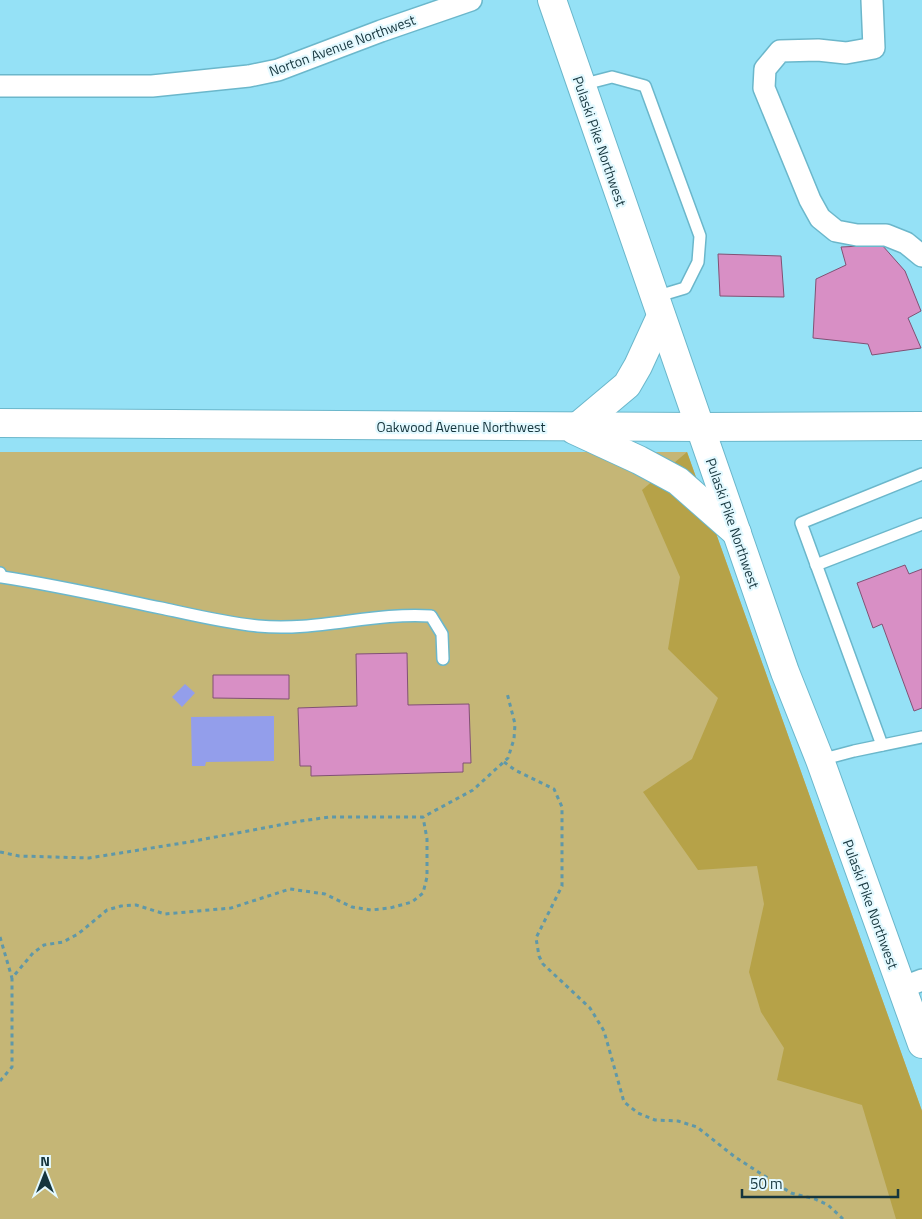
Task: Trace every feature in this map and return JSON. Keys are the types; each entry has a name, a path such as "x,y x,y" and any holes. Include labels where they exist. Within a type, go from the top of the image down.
{"street":[{"name":"Norton Avenue Northwest","path":"0,86 152,86 249,76 278,70 381,31 472,0"},
{"name":"Pulaski Pike Northwest","path":"552,0 785,672 912,984 922,1044"},
{"path":"872,0 874,48 846,53 818,50 780,51 765,69 764,88 810,200 820,218 836,231 857,235 886,235 906,243 922,256"},
{"path":"658,307 638,366 627,385 572,427 678,481 737,533"},
{"name":"Oakwood Avenue Northwest","path":"0,423 700,428 922,426"}],"lane":[{"path":"581,85 612,77 645,86 700,236 698,262 685,288 658,307"},
{"path":"882,745 801,523 922,474"},
{"path":"816,565 922,524"},
{"path":"0,573 2,577 48,584 196,616 257,626 300,628 363,618 408,615 431,616 442,634 443,659"},
{"path":"820,760 922,737"}],"path":[{"path":"0,852 19,856 89,858 190,842 301,821 348,817 423,818 473,790 508,758 514,739 515,724 507,692"},
{"path":"504,762 515,770 548,785 554,789 559,797 563,819 562,886 536,938 539,956 543,964 590,1008 604,1031 624,1102 638,1113 655,1120 678,1121 697,1127 735,1157 791,1193 815,1199 828,1205 843,1219"},
{"path":"12,978 33,953 44,945 63,942 78,934 107,910 121,906 136,905 165,914 231,908 290,889 325,894 352,908 371,910 390,908 412,902 423,893 427,877 426,839 423,818"},
{"path":"0,938 12,978 12,1067 0,1082"}],"shaded area":[{"path":"0,452 687,452 922,1111 922,1219 0,1219"},
{"path":"687,452 922,1111 922,1219 896,1219 862,1105 777,1080 784,1048 761,1012 749,972 764,904 757,866 698,870 643,792 692,759 718,698 668,649 680,577 642,490"}],"water":[{"path":"185,684 195,693 182,707 172,697"},
{"path":"274,716 274,761 206,762 205,766 192,766 191,717"}],"building":[{"path":"882,245 905,271 921,311 908,318 921,348 872,355 868,344 813,338 816,279 846,265 841,247"},
{"path":"718,254 781,256 784,297 720,296"},
{"path":"905,565 909,574 922,569 922,708 914,711 882,624 873,628 857,583"},
{"path":"407,653 408,705 469,704 471,763 463,763 463,772 311,776 311,766 300,766 298,708 357,706 356,654"},
{"path":"213,675 289,675 289,699 213,698"}]}
